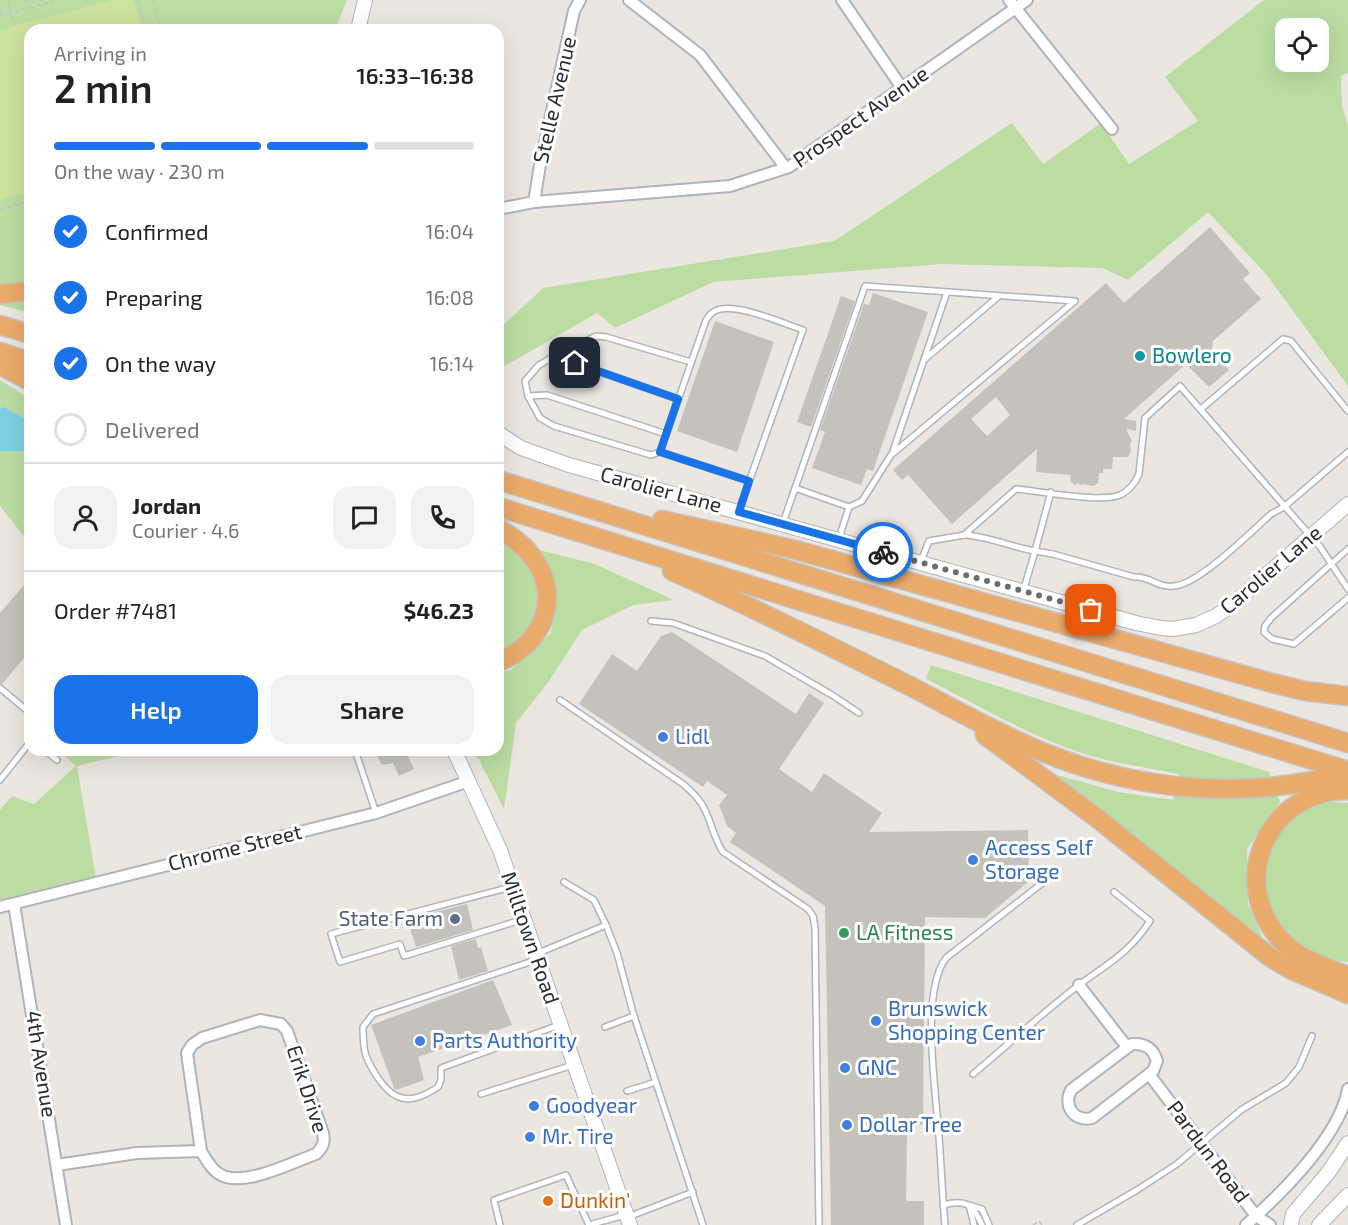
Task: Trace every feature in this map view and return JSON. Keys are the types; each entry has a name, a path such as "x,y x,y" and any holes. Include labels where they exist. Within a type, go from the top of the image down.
{"highway":[{"path":"0,294 24,292"},
{"path":"0,325 24,332"},
{"path":"0,352 24,360"},
{"path":"0,365 24,378"},
{"path":"504,482 1348,743"},
{"path":"533,491 796,550 1305,692 1348,696"},
{"path":"504,509 1348,772"},
{"path":"504,533 523,547 536,561 544,580 547,601 543,620 534,637 522,650 504,659"},
{"path":"597,537 736,599 1034,748 1080,766 1118,776 1179,787 1231,790 1298,784 1348,772"},
{"path":"930,696 1050,782 1270,957 1296,972 1348,994"},
{"path":"1343,972 1314,963 1296,953 1275,933 1260,906 1257,867 1266,838 1275,823 1288,811 1310,796 1348,790"}],"street":[{"path":"358,24 365,0"},
{"name":"Stelle Avenue","path":"534,202 574,11 580,0"},
{"path":"629,0 700,55 786,168"},
{"path":"842,0 902,88"},
{"name":"Prospect Avenue","path":"504,208 534,202 730,186 786,168 902,88 1012,4 1027,0"},
{"path":"1012,4 1112,129"},
{"name":"Carolier Lane","path":"504,436 521,448 543,457 1023,592 1150,627 1161,628 1184,627 1207,621 1224,611 1348,504"},
{"name":"Milltown Road","path":"456,756 494,835 513,886 628,1219"},
{"name":"Chrome Street","path":"0,907 376,813 469,781"},
{"name":"4th Avenue","path":"14,904 66,1225"},
{"path":"1079,985 1127,1047"},
{"name":"Erik Drive","path":"260,1020 281,1024 287,1031 323,1133 325,1140 321,1149 316,1154 277,1168 240,1178 225,1177 217,1172 209,1166 201,1151 187,1053 192,1045 202,1038 260,1020"},
{"path":"1132,1044 1142,1044 1152,1050 1157,1061 1153,1071 1149,1074 1092,1118 1082,1118 1072,1112 1068,1106 1071,1090 1132,1044"},
{"name":"Pardun Road","path":"1149,1074 1256,1216 1270,1225"},
{"path":"1246,1225 1283,1190 1323,1142 1346,1104 1348,1089"},
{"path":"1291,1225 1293,1214 1328,1173 1348,1143"},
{"path":"57,1165 137,1154 201,1151"},
{"path":"1319,1225 1348,1195"}],"lane":[{"path":"783,524 865,286 1075,301 891,455"},
{"path":"795,488 849,507 862,501 891,455 947,292"},
{"path":"924,361 999,296"},
{"path":"660,452 708,316 716,310 742,310 803,330 739,512"},
{"path":"691,362 606,336 596,336 539,365 525,381 528,396 540,418 554,426 651,455 660,452 749,481"},
{"path":"1201,409 1283,339 1291,342 1348,411"},
{"path":"555,356 678,399"},
{"path":"964,535 1016,489 1105,497 1123,493 1138,477 1145,418 1180,386 1310,537 1348,589"},
{"path":"528,396 547,395 666,434"},
{"path":"920,563 929,541 964,535 979,536 1134,577 1143,576 1161,586 1181,585 1196,578 1348,452"},
{"path":"1023,592 1051,492"},
{"path":"839,540 849,507"},
{"path":"1348,549 1268,622 1264,632 1276,640 1296,643 1348,598"},
{"path":"651,621 673,623 765,656 832,694 859,713"},
{"path":"0,688 24,709"},
{"path":"560,700 683,784 702,804 717,843 723,852 808,909 813,916 819,1225"},
{"path":"0,780 24,750"},
{"path":"52,756 57,760"},
{"path":"357,756 376,813"},
{"path":"945,1225 932,1069 933,990 939,967 945,958 1046,878"},
{"path":"564,882 594,900 606,925 617,953 634,1016 703,1225"},
{"path":"513,886 331,934 340,962 400,944 404,956 524,919"},
{"path":"973,1074 1079,985 1118,959 1138,938 1150,921 1114,892"},
{"path":"561,1025 441,1068 441,1080 438,1087 418,1097 402,1098 392,1095 377,1076 365,1054 363,1027 373,1014 537,957 606,925"},
{"path":"605,1027 634,1016"},
{"path":"1077,1225 1177,1164 1241,1110 1286,1083 1299,1067 1312,1036"},
{"path":"481,1094 574,1065"},
{"path":"627,1091 656,1082"},
{"path":"500,1225 494,1200 566,1175 589,1225 628,1219 693,1192"},
{"path":"943,1205 957,1202 982,1209 989,1225"},
{"path":"969,1205 974,1225"},
{"path":"969,1205 976,1212 982,1225"}],"path":[{"path":"8,0 15,26"},
{"path":"24,0 35,2 41,0"},
{"path":"0,9 1,15 59,0"},
{"path":"138,0 144,24"},
{"path":"153,0 159,24"},
{"path":"0,209 24,203"},
{"path":"1033,1225 1039,1221 1042,1225"}],"green space":[{"path":"0,0 347,0 337,24 24,24 24,285 0,287"},
{"path":"111,0 134,0 140,24 24,24 24,194 0,200 0,30"},
{"path":"1264,0 1348,0 1348,73 1341,76 1342,106 1348,125 1348,386 1266,274 1208,212 1128,280 1103,268 941,264 713,282 615,328 597,313 504,367 504,324 543,288 834,241 1012,123 1043,164 1101,123 1129,164 1198,121 1165,77"},
{"path":"24,300 24,311 0,305 0,302"},
{"path":"0,380 24,395 24,536 0,506"},
{"path":"504,541 535,574 538,611 520,640 504,649"},
{"path":"539,550 595,564 674,600 633,605 582,630 547,684 516,723 504,809 477,756 504,756 504,671 511,670 551,633 555,582"},
{"path":"931,665 1269,772 1280,802 1247,849 1248,904 1267,948 1057,775 1118,792 1173,800 1179,774 1101,759 1038,736 926,679"},
{"path":"65,756 119,756 77,766 96,878 0,900 0,810 12,796 34,804 76,766"},
{"path":"1333,802 1348,803 1348,962 1318,955 1294,941 1277,922 1267,898 1265,873 1271,848 1286,825 1311,806"}],"water":[{"path":"4,407 24,419 24,451 0,451 0,409"}],"building":[{"name":"Bowlero","path":"1210,227 1250,273 1243,279 1261,299 1213,341 1212,351 1229,370 1209,387 1186,364 1124,419 1136,421 1136,431 1126,429 1132,441 1131,452 1128,457 1113,457 1112,469 1103,469 1103,473 1099,473 1098,483 1093,486 1078,483 1075,485 1070,481 1071,475 1036,472 1037,449 952,524 908,475 902,480 893,470 1106,283 1124,303","holes":["996,397 1010,415 987,436 971,419"]},
{"path":"873,293 928,312 873,471 867,469 861,485 812,468 825,432 820,430 864,304 869,305"},
{"path":"841,296 855,301 811,427 797,422"},
{"path":"715,321 774,342 737,452 677,431"},
{"path":"24,585 24,658 2,684 0,683 0,613"},
{"path":"672,632 796,714 809,693 824,703 779,769 812,792 824,773 882,813 869,832 1028,830 1029,881 985,918 925,917 923,1124 907,1129 906,1201 924,1201 924,1225 831,1225 825,906 730,842 736,833 727,826 719,805 727,795 707,781 703,787 579,704 612,654 637,671 661,636"},
{"path":"377,756 408,756 414,769 399,776 393,763 382,765"},
{"path":"467,904 473,930 416,947 408,922 411,918"},
{"path":"476,939 478,948 481,947 488,971 459,980 451,946"},
{"name":"Parts Authority","path":"493,980 512,1025 418,1057 424,1080 396,1090 371,1025"}],"way so far":[{"path":"883,552 1091,610"}],"place":[{"name":"Bowlero","path":"1140,356"},
{"name":"Lidl","path":"663,737"},
{"name":"Access Self Storage","path":"973,860"},
{"name":"State Farm","path":"455,919"},
{"name":"LA Fitness","path":"844,933"},
{"name":"Brunswick Shopping Center","path":"876,1021"},
{"name":"Parts Authority","path":"420,1041"},
{"name":"GNC","path":"845,1068"},
{"name":"Goodyear","path":"534,1106"},
{"name":"Dollar Tree","path":"847,1125"},
{"name":"Mr. Tire","path":"530,1137"},
{"name":"Dunkin'","path":"548,1201"}],"route":[{"path":"575,363 678,399 660,452 749,481 739,512 883,552"}]}
